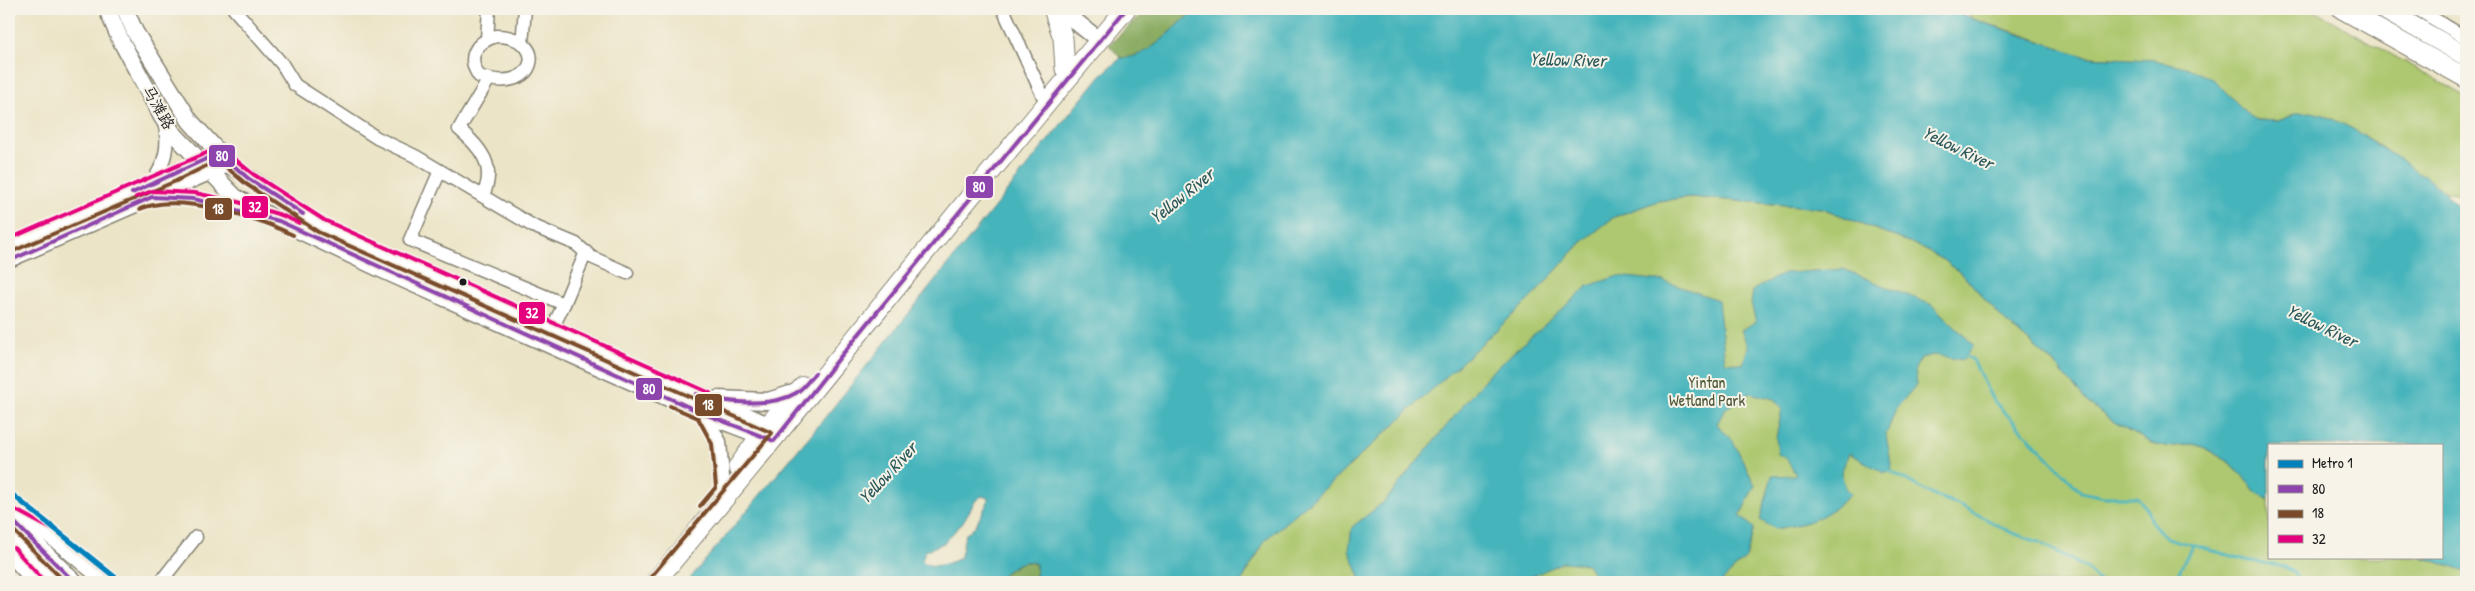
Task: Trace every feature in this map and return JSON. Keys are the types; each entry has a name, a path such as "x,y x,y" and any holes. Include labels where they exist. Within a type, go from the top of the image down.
{"highway":[{"path":"1053,9 1063,38 1065,69"},
{"path":"645,582 771,433 1096,38 1115,9"},
{"path":"656,582 771,433 797,392 836,351 1065,69 1126,9"},
{"path":"2342,9 2466,78"},
{"path":"2383,9 2466,56"}],"main road":[{"name":"马滩路","path":"107,9 120,39 172,132 235,197 279,221 704,406 771,433"},
{"name":"马滩路","path":"125,9 135,32 190,121 224,159 321,226 552,329 704,406"},
{"path":"1060,9 1096,38"},
{"path":"722,489 718,442 704,406 768,401 797,392"},
{"path":"9,516 64,580"},
{"path":"9,516 50,535 107,582"},
{"path":"9,542 64,580"},
{"path":"9,552 28,576 36,582"}],"street":[{"path":"234,9 282,64 294,85 377,138 415,156 533,226 576,244 586,252 626,273"},
{"path":"487,39 489,9"},
{"path":"522,44 525,9"},
{"path":"1003,9 1043,96"},
{"path":"2417,9 2466,38"},
{"path":"505,36 522,44 531,58 529,69 525,73 512,80 495,82 479,76 472,63 476,48 487,39 505,36"},
{"path":"483,195 488,180 485,157 477,145 459,129 489,80"},
{"path":"151,192 166,153 167,135 162,117"},
{"path":"9,261 224,159"},
{"path":"440,172 410,240 564,304"},
{"path":"9,246 151,192 194,199 279,221"},
{"path":"552,329 586,252"},
{"path":"164,582 162,580 196,537"}],"green space":[{"path":"1147,9 1196,9 1161,40 1142,53 1121,58 1109,45"},
{"path":"1964,9 2312,9 2466,97 2466,197 2444,191 2379,145 2324,115 2299,113 2278,121 2257,120 2111,58 2087,57 2064,51 2030,37 1973,19"},
{"name":"Yintan Wetland Park","path":"1690,197 1822,208 1916,245 1944,260 1963,275 2003,319 2054,363 2087,402 2109,419 2153,444 2165,447 2193,444 2203,447 2231,463 2256,492 2268,499 2268,558 2425,558 2466,572 2466,582 1241,582 1266,539 1320,493 1530,299 1582,242 1614,217 1658,201"},
{"path":"1023,561 1036,564 1036,582 997,582 1009,570"}],"water":[{"name":"Yellow River","path":"1196,9 1952,9 1973,19 2087,57 2154,60 2186,67 2214,80 2250,116 2257,120 2278,121 2299,113 2311,112 2324,115 2353,129 2413,168 2444,191 2466,217 2466,572 2425,558 2442,558 2442,444 2268,444 2268,499 2256,492 2231,463 2203,447 2193,444 2165,447 2153,444 2109,419 2087,402 2054,363 2003,319 1963,275 1944,260 1916,245 1822,208 1690,197 1658,201 1614,217 1582,242 1530,299 1320,493 1266,539 1241,582 1036,582 1036,564 1025,562 1009,569 997,582 687,582 818,426 1100,76 1121,58 1142,53","holes":["982,496 988,498 988,502 976,525 965,535 961,556 942,565 931,565 922,561 925,551 944,543 963,522 976,500"]},
{"path":"1843,269 1932,305 1974,345 1963,360 1933,355 1921,358 1915,369 1917,384 1896,409 1886,435 1892,469 1884,473 1849,453 1841,473 1846,489 1851,494 1825,514 1798,525 1775,529 1760,520 1772,476 1796,475 1786,458 1778,454 1776,438 1782,409 1774,399 1750,393 1725,409 1717,424 1733,441 1755,485 1740,516 1754,528 1746,558 1721,582 1598,582 1587,564 1563,562 1520,582 1362,582 1349,550 1352,527 1385,501 1488,375 1588,286 1618,276 1664,281 1718,300 1725,362 1743,364 1748,347 1741,330 1756,322 1751,304 1753,290 1784,273"}],"waterway":[{"path":"1963,355 1973,360 1992,399 2081,492 2104,497 2137,497 2148,510 2153,525 2167,538 2246,560 2285,567 2295,573 2299,582"},
{"path":"1885,468 1935,496 1958,504 2012,533 2039,542 2086,568 2100,582"},
{"path":"2174,582 2192,546"}],"metro line":[{"name":"1","path":"9,492 121,582"}],"transit line":[{"name":"80","path":"9,261 152,197 194,199 279,221 702,413 774,441 841,356 1126,9"},
{"name":"32","path":"9,239 220,147 253,174 324,220 710,393"},
{"name":"80","path":"132,193 219,153 249,179 303,214"},
{"name":"18","path":"11,252 176,181 218,160 246,184 318,232 772,433 650,578"},
{"name":"32","path":"136,197 152,191 195,193 238,202 281,215 299,223"},
{"name":"18","path":"140,209 156,204 196,205 239,214 293,235"},
{"name":"80","path":"696,394 733,402 774,401 796,393 815,373"},
{"name":"18","path":"670,406 698,418 712,444 716,487 700,506"},
{"name":"32","path":"12,508 53,530 111,577"},
{"name":"80","path":"9,517 74,582"},
{"name":"18","path":"9,526 65,582"},
{"name":"32","path":"14,548 41,578"}]}
